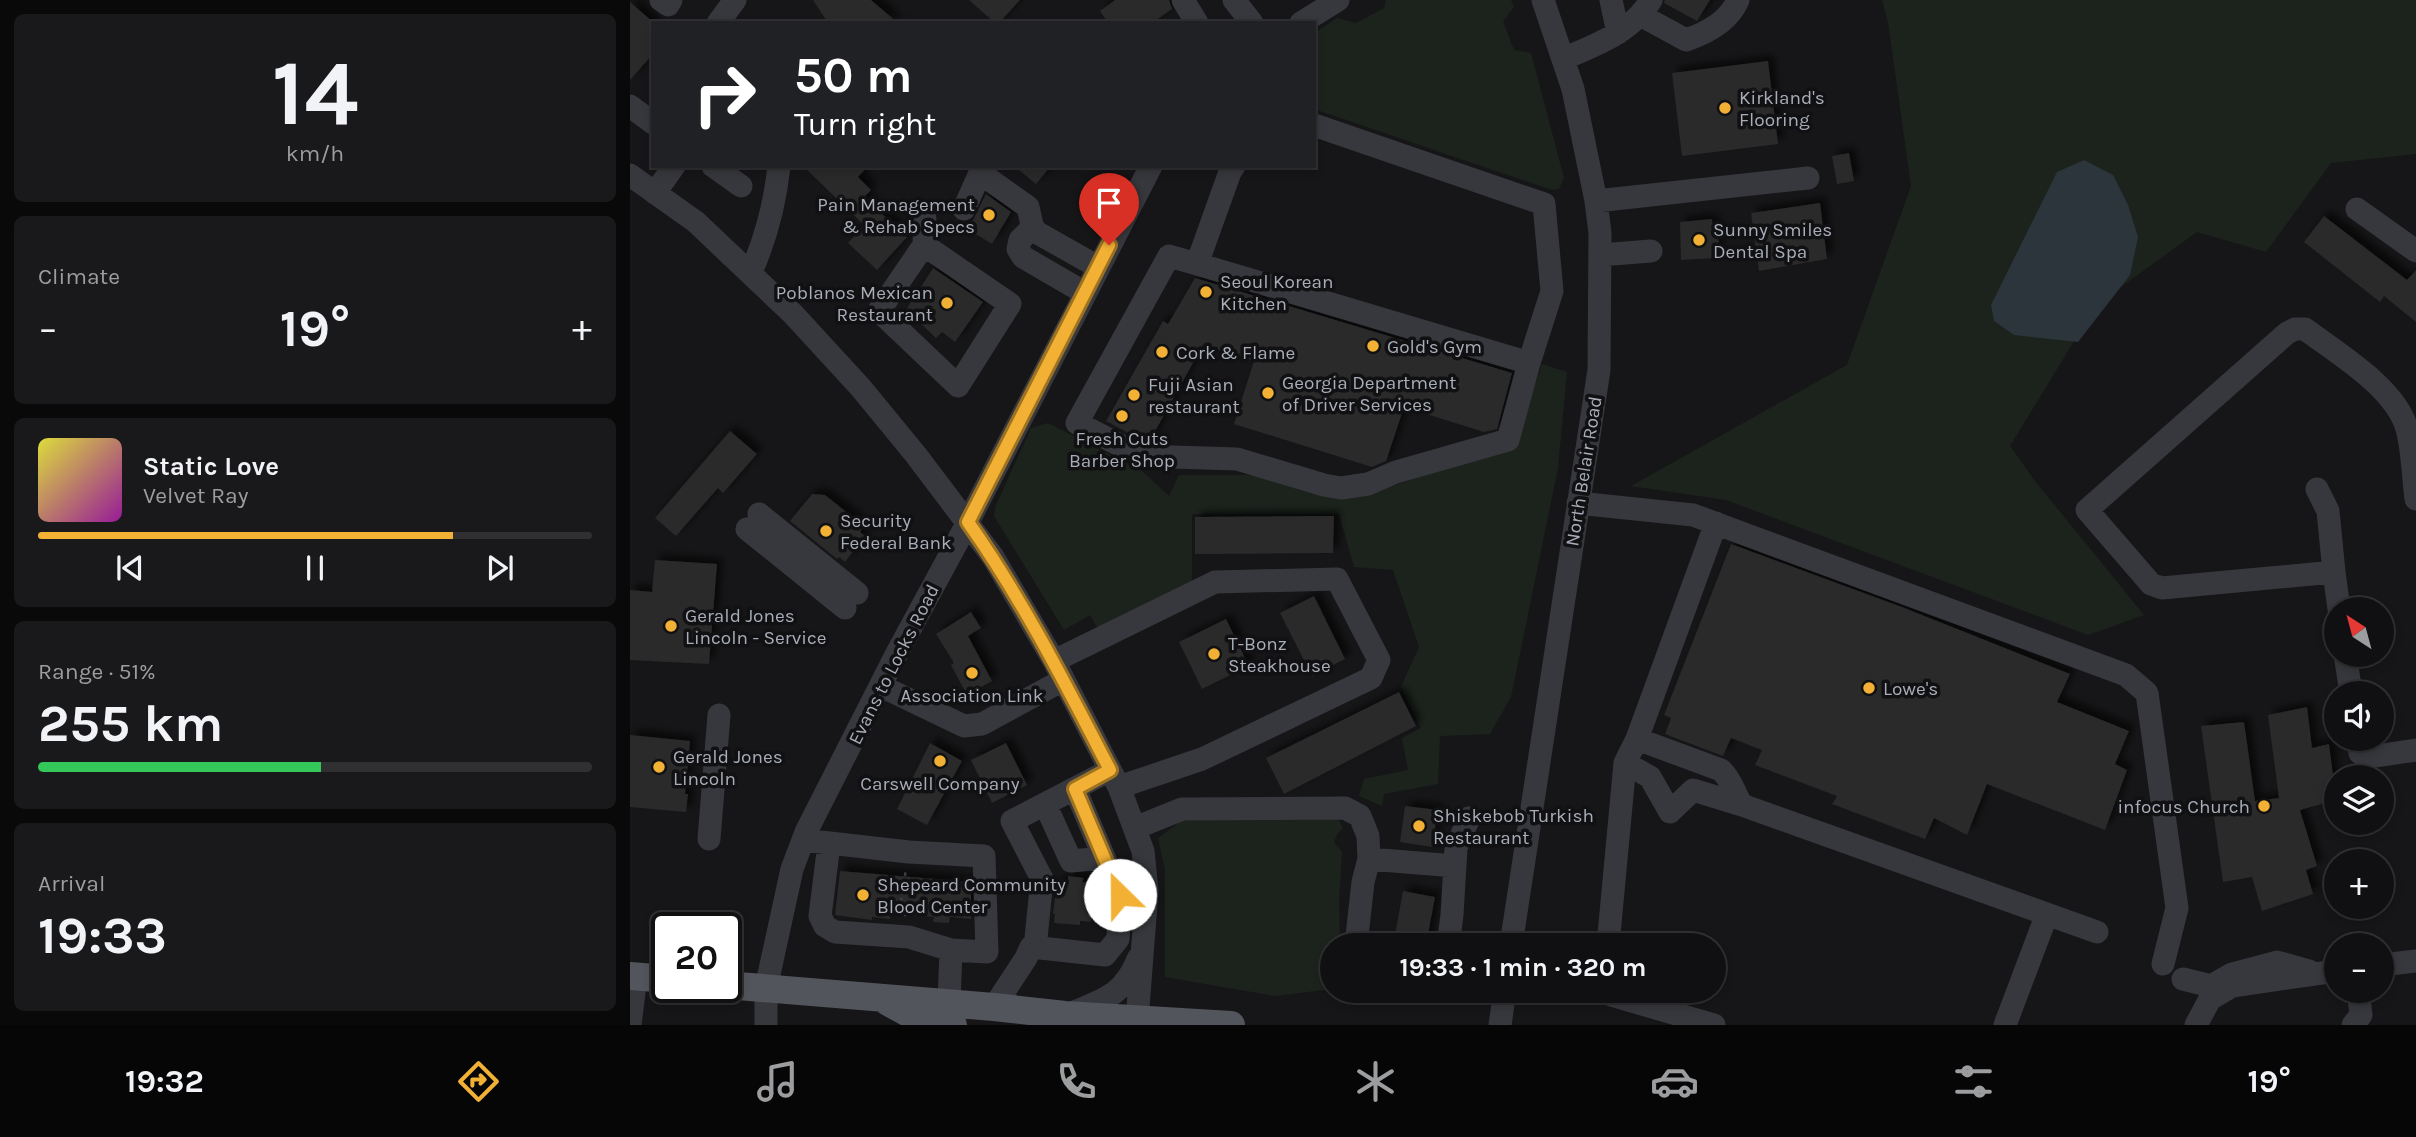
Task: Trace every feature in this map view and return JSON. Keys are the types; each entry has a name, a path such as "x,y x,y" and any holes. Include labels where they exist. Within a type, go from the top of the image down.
{"main road":[{"path":"633,976 651,978"},
{"path":"742,986 880,998 925,1022 951,1014 1002,1013 1065,1020 1137,1020 1231,1025"}],"street":[{"path":"661,0 668,5 671,0"},
{"path":"719,21 735,0"},
{"path":"1183,0 1196,21"},
{"path":"1234,0 1250,21"},
{"path":"1304,21 1338,0"},
{"name":"North Belair Road","path":"1513,933 1599,370 1600,255 1597,201 1573,89 1544,0"},
{"path":"1611,0 1618,33"},
{"path":"1563,59 1618,33 1646,8 1686,40 1726,18 1738,0"},
{"path":"1316,126 1544,204 1552,291 1508,440 1396,472 1368,484 1341,488 1237,459 1141,456 1077,423 1169,256 1529,363"},
{"path":"671,168 639,187 696,222 793,314 861,388 993,557 1058,670 1115,778 1143,850 1147,891 1137,1020"},
{"path":"751,272 763,243 775,198 779,168"},
{"name":"Evans to Locks Road","path":"766,1025 766,988 792,869 803,840 1150,168"},
{"path":"1197,264 1233,168"},
{"path":"964,209 980,173 1028,207 1036,232"},
{"path":"1597,201 1808,178"},
{"path":"2357,209 2416,251"},
{"path":"924,245 1010,304 958,386 879,311 924,245 925,219"},
{"path":"1085,293 1019,254 1018,245 1023,235 1036,232 1098,267"},
{"path":"1600,255 1651,251"},
{"path":"2334,572 2162,587 2151,584 2087,510 2287,333 2295,329 2305,329 2379,387 2399,411 2407,430 2416,499"},
{"path":"2317,489 2328,511 2337,597"},
{"path":"1578,503 1693,515 2126,675 2147,693 2177,908 2163,964"},
{"path":"1609,933 1625,763 1637,739 1716,523"},
{"path":"750,526 848,604"},
{"path":"881,686 964,726 982,724 1058,670 1215,582 1337,579 1379,660 1371,678 1202,759 1075,789 1012,821 1042,879 1035,948"},
{"path":"709,839 719,715"},
{"path":"1637,739 1721,770 1730,778 1734,793 1742,805"},
{"path":"2360,751 2369,757 2416,750"},
{"path":"1625,763 1650,776 1670,812 1693,790 2097,932"},
{"path":"1002,1013 1031,947 1105,955 1118,939 1120,895 1075,789"},
{"path":"1045,804 1071,860 1104,858"},
{"path":"1135,828 1182,809 1345,808 1360,816 1368,836 1369,859 1363,882 1357,933"},
{"path":"1450,933 1456,848 1469,818"},
{"path":"803,840 909,852 984,856 987,952 951,950 909,937 835,932 825,926 820,916 829,844"},
{"path":"1369,859 1455,866"},
{"path":"2005,1025 2046,914"},
{"path":"1065,1020 1111,997 1122,988 1144,946"},
{"path":"951,950 951,1014"},
{"path":"2394,964 2416,961"},
{"path":"2183,979 2211,986 2232,974 2277,962 2324,972"},
{"path":"2196,1025 2210,999 2232,986 2324,972"},
{"path":"630,1025 633,976"},
{"path":"1500,1025 1503,1003"},
{"path":"1638,1003 1714,1025"},
{"path":"2358,1003 2359,1022"}],"path":[{"path":"909,852 900,908 909,921"}],"shaded area":[{"path":"1386,0 1511,0 1514,7 1503,21 1514,50 1531,53 1564,178 1559,189 1552,190 1316,110 1316,32 1337,18 1356,23 1384,8"},
{"path":"1882,0 2416,0 2416,154 2331,163 2266,252 2197,232 2096,305 2010,446 2035,481 2144,615 2088,635 1726,500 1631,486 1847,365 1911,186 1888,22"},
{"path":"2084,160 2113,175 2128,205 2138,237 2130,275 2078,342 2014,335 1994,321 1991,305 2057,172"},
{"path":"1542,364 1567,372 1558,468 1511,697 1490,734 1440,736 1438,784 1384,794 1382,806 1359,796 1364,779 1408,770 1402,738 1421,728 1401,687 1419,647 1393,570 1354,567 1339,514 1192,514 1192,582 1099,631 1090,615 1064,630 994,516 996,505 1031,428 1048,423 1142,471 1169,496 1179,475 1263,475 1379,491 1514,444"},
{"path":"1185,818 1338,818 1343,828 1334,842 1342,852 1340,933 1320,933 1320,990 1275,996 1165,977 1165,870 1158,838"}],"building":[{"path":"813,0 871,0 896,21 827,21"},
{"path":"969,0 1020,0 1001,21 993,21"},
{"path":"1115,0 1169,0 1172,9 1155,21 1107,21 1100,11"},
{"path":"1665,0 1710,0 1697,21 1664,3"},
{"path":"630,2 652,21 651,56 630,80"},
{"name":"Kirkland's Flooring","path":"1768,61 1778,144 1682,156 1672,73"},
{"path":"1849,153 1854,181 1837,184 1832,156"},
{"path":"805,168 866,168 858,177 871,190 864,197 907,237 877,270 848,243 864,225"},
{"path":"1016,168 1049,168 1036,184"},
{"name":"Pain Management & Rehab Specs","path":"986,194 1011,212 992,244 961,225 973,220"},
{"path":"1820,203 1827,259 1759,271 1751,213"},
{"path":"2324,216 2407,280 2416,270 2416,322 2384,296 2380,302 2304,242"},
{"name":"Sunny Smiles Dental Spa","path":"1712,219 1713,228 1718,227 1719,248 1714,248 1715,258 1681,260 1680,222"},
{"name":"Poblanos Mexican Restaurant","path":"933,268 983,302 955,342 942,332 936,338 906,310"},
{"path":"1195,278 1512,373 1497,429 1484,432 1404,407 1386,461 1372,467 1234,424 1254,361 1203,345 1149,442 1145,442 1106,421 1163,321 1168,324"},
{"path":"730,431 757,454 723,493 718,488 676,536 655,518"},
{"name":"Security Federal Bank","path":"812,494 825,495 864,526 860,532 865,536 845,562 839,557 837,559 790,521"},
{"path":"1334,516 1333,553 1195,554 1195,517"},
{"name":"Lowe's","path":"1731,544 1902,607 2070,674 2057,702 2129,731 2115,764 2127,770 2105,830 1987,784 1967,835 1934,818 1925,839 1832,804 1837,796 1755,765 1762,750 1731,738 1723,756 1665,734 1671,718 1664,715"},
{"name":"Gerald Jones Lincoln - Service","path":"655,560 717,564 709,664 630,660 630,590 652,592"},
{"path":"1314,596 1345,659 1312,676 1280,613"},
{"path":"971,612 981,628 968,636 992,681 967,695 951,665 954,663 936,634"},
{"name":"T-Bonz Steakhouse","path":"1226,619 1249,666 1202,689 1179,642"},
{"path":"1399,692 1416,726 1284,794 1266,758"},
{"name":"infocus Church","path":"2307,707 2312,748 2324,745 2324,751 2330,751 2332,765 2324,765 2324,803 2300,810 2317,866 2306,870 2313,894 2262,911 2252,877 2223,882 2201,726 2244,722 2255,801 2279,798 2268,715"},
{"name":"Gerald Jones Lincoln","path":"630,735 690,741 686,812 630,807"},
{"path":"930,743 962,761 927,825 897,809"},
{"path":"1006,743 1027,785 992,803 971,760"},
{"name":"Shiskebob Turkish Restaurant","path":"1405,806 1438,810 1432,847 1400,842"},
{"path":"840,871 971,882 971,919 950,917 949,923 933,922 934,917 890,913 890,919 872,917 872,920 835,915"},
{"path":"1068,876 1084,878 1082,882 1094,883 1091,922 1080,921 1080,925 1054,923 1057,881 1068,882"},
{"path":"1403,891 1435,897 1428,933 1395,933"}],"place":[{"name":"Kirkland's Flooring","path":"1725,108"},
{"name":"Pain Management & Rehab Specs","path":"989,215"},
{"name":"Sunny Smiles Dental Spa","path":"1699,240"},
{"name":"Seoul Korean Kitchen","path":"1206,292"},
{"name":"Poblanos Mexican Restaurant","path":"947,303"},
{"name":"Gold's Gym","path":"1373,346"},
{"name":"Cork & Flame","path":"1162,352"},
{"name":"Georgia Department of Driver Services","path":"1268,393"},
{"name":"Fuji Asian restaurant","path":"1134,395"},
{"name":"Fresh Cuts Barber Shop","path":"1122,416"},
{"name":"Security Federal Bank","path":"826,531"},
{"name":"Gerald Jones Lincoln - Service","path":"671,626"},
{"name":"T-Bonz Steakhouse","path":"1214,654"},
{"name":"Association Link","path":"972,673"},
{"name":"Lowe's","path":"1869,688"},
{"name":"Carswell Company","path":"940,761"},
{"name":"Gerald Jones Lincoln","path":"659,767"},
{"name":"infocus Church","path":"2264,806"},
{"name":"Shiskebob Turkish Restaurant","path":"1419,826"},
{"name":"Shepeard Community Blood Center","path":"863,895"}],"route":[{"path":"1109,245 968,522 993,557 1054,661 1110,770 1075,789 1120,895"}]}
